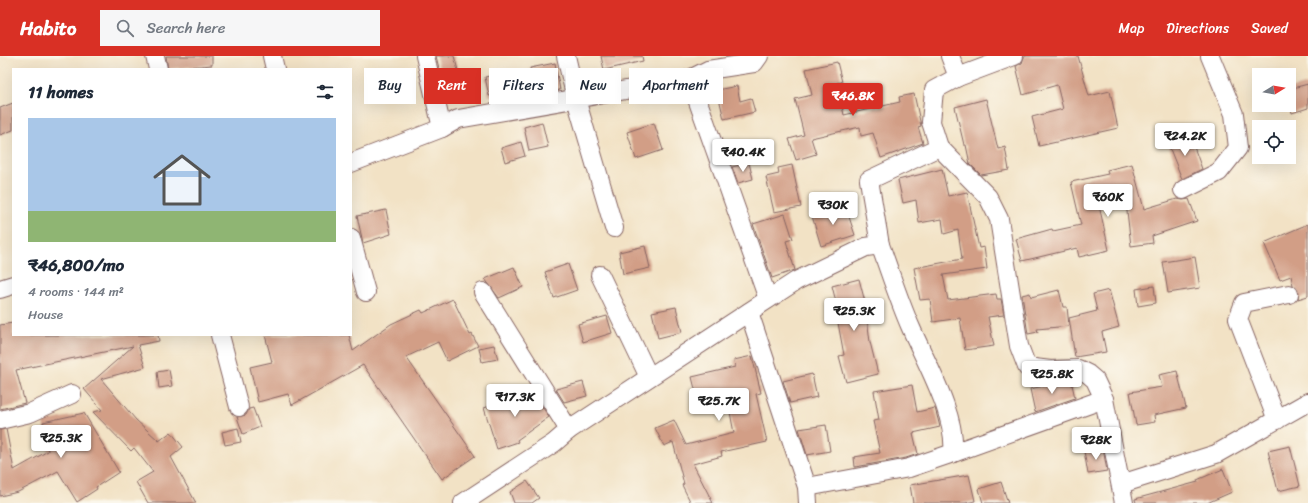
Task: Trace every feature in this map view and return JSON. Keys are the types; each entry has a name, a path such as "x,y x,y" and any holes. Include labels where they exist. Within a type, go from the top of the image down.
{"street":[{"path":"155,56 158,68"},
{"path":"272,56 275,68"},
{"path":"424,56 442,128"},
{"path":"566,56 569,68"},
{"path":"721,68 754,63 759,56"},
{"path":"950,56 958,77"},
{"path":"1014,56 958,77 934,90 931,122 939,147 988,197 999,219 1019,346 1027,367 1050,370 1078,369 1088,374 1095,380 1104,399 1124,503"},
{"path":"1182,190 1219,172 1238,148 1234,114 1210,56"},
{"path":"352,163 442,128 458,119 566,101"},
{"path":"577,104 614,228"},
{"path":"699,104 768,299"},
{"path":"939,147 869,180 880,245 910,326 941,393 955,440 953,453"},
{"path":"352,242 366,292"},
{"path":"468,502 554,443 569,430 768,299 803,278 866,247 880,245"},
{"path":"600,275 649,377"},
{"path":"0,289 12,285"},
{"path":"483,292 569,430"},
{"path":"1277,420 1238,319 1244,303 1289,294"},
{"path":"750,312 808,495 909,468 1104,399"},
{"path":"220,336 239,407"},
{"path":"0,420 30,413 72,394"},
{"path":"1121,484 1216,454 1308,402"}],"building":[{"path":"166,56 212,56 212,65 168,68"},
{"path":"436,56 454,56 457,68 439,68"},
{"path":"601,56 642,56 643,61 613,68 604,68"},
{"path":"1078,56 1089,96 1110,91 1118,128 1039,146 1032,117 1063,109 1057,85 1023,95 1016,66 1022,63 1024,57"},
{"path":"837,62 842,82 837,83 844,115 900,102 899,97 914,94 921,126 918,127 923,143 881,158 873,133 861,136 860,127 811,138 816,154 796,160 789,139 804,135 795,99 812,95 806,69"},
{"path":"555,63 556,68 530,68"},
{"path":"489,76 489,96 485,77"},
{"path":"558,79 560,90 558,90"},
{"path":"1308,84 1308,108 1296,112 1296,87"},
{"path":"737,86 740,101 751,98 755,112 724,119 720,104 723,104 723,89"},
{"path":"986,99 998,149 1005,147 1009,170 981,175 970,164 955,107"},
{"path":"12,103 12,130 0,135 0,108"},
{"path":"542,122 548,147 529,151 524,127"},
{"path":"654,123 663,150 636,159 627,132"},
{"path":"1190,136 1202,169 1182,179 1168,144"},
{"path":"521,142 525,156 505,162 501,148"},
{"path":"749,163 753,179 738,183 732,167"},
{"path":"1132,164 1144,209 1177,199 1189,199 1197,221 1152,236 1153,243 1131,246 1125,194 1098,201 1109,250 1079,257 1077,248 1022,261 1016,239 1052,229 1053,231 1081,225 1071,182 1108,174 1107,170"},
{"path":"792,165 801,207 774,212 766,177 779,174 778,168"},
{"path":"942,169 948,196 967,192 979,248 984,247 987,269 943,275 948,300 996,294 997,299 1001,299 1004,315 988,317 994,346 965,350 960,318 933,322 930,299 920,300 914,268 962,259 958,230 944,234 942,219 919,223 916,200 903,203 898,180"},
{"path":"845,205 855,235 821,246 812,216"},
{"path":"386,210 391,234 363,243 357,216"},
{"path":"785,214 793,239 786,241 795,270 772,278 753,224"},
{"path":"1308,224 1308,296 1298,299 1299,292 1293,285 1291,276 1280,280 1264,243"},
{"path":"645,246 650,268 623,274 619,252"},
{"path":"1195,257 1200,288 1168,293 1163,262"},
{"path":"568,264 577,290 554,298 545,272"},
{"path":"514,267 523,287 499,298 485,279"},
{"path":"859,279 865,302 870,342 878,374 846,382 839,356 844,355 838,323 841,322 832,286"},
{"path":"1154,286 1156,303 1138,306 1136,289"},
{"path":"1059,290 1063,307 1067,307 1069,326 1037,329 1038,332 1028,334 1022,295 1030,293 1031,297"},
{"path":"1109,290 1119,327 1102,332 1106,352 1075,357 1069,318 1097,311 1093,294"},
{"path":"453,299 470,335 472,334 478,346 447,361 438,342 406,357 475,456 442,479 363,365 292,405 288,394 258,402 250,367 272,362 265,336 349,336 353,351 391,324 421,310 423,313"},
{"path":"676,307 682,332 658,338 652,312"},
{"path":"607,316 612,333 583,342 578,324"},
{"path":"12,323 12,336 158,336 159,341 138,345 145,367 101,379 136,420 159,441 171,432 183,447 171,457 196,503 148,503 136,482 153,472 134,448 131,451 93,412 102,410 84,389 133,346 16,370 25,403 0,409 0,325"},
{"path":"494,345 498,359 482,362 479,348"},
{"path":"752,356 761,393 756,394 767,442 721,452 722,456 693,464 713,503 691,503 682,485 684,484 673,442 664,446 655,428 674,420 686,445 734,433 728,402 700,409 692,377 735,367 734,360"},
{"path":"169,370 172,386 159,388 157,372"},
{"path":"1177,371 1186,408 1154,415 1155,422 1136,425 1130,392 1162,387 1159,375"},
{"path":"812,374 817,397 790,403 783,381"},
{"path":"1071,380 1075,398 1035,412 1030,389"},
{"path":"583,382 587,396 564,402 556,389"},
{"path":"912,385 917,412 935,408 940,427 913,433 918,454 906,458 855,467 854,457 880,453 873,421 879,420 874,391"},
{"path":"530,388 549,417 517,440 518,442 497,449 484,408 517,397"},
{"path":"253,408 260,427 243,434 237,417 246,415 249,409"},
{"path":"84,413 119,472 77,502 58,471 18,492 0,496 0,430 6,429 14,470 48,451 43,422"},
{"path":"826,425 830,451 807,455 799,429"},
{"path":"238,428 241,442 225,445 222,432"},
{"path":"1290,446 1300,486 1278,491 1268,451"},
{"path":"1103,448 1107,471 1088,474 1084,451"},
{"path":"1223,469 1232,492 1207,503 1136,503 1135,499 1198,482 1197,480"},
{"path":"969,475 975,501 965,503 913,503 910,485"},
{"path":"527,481 539,498 532,503 514,503 510,492"},
{"path":"1001,482 1008,503 983,503 979,489"}]}
